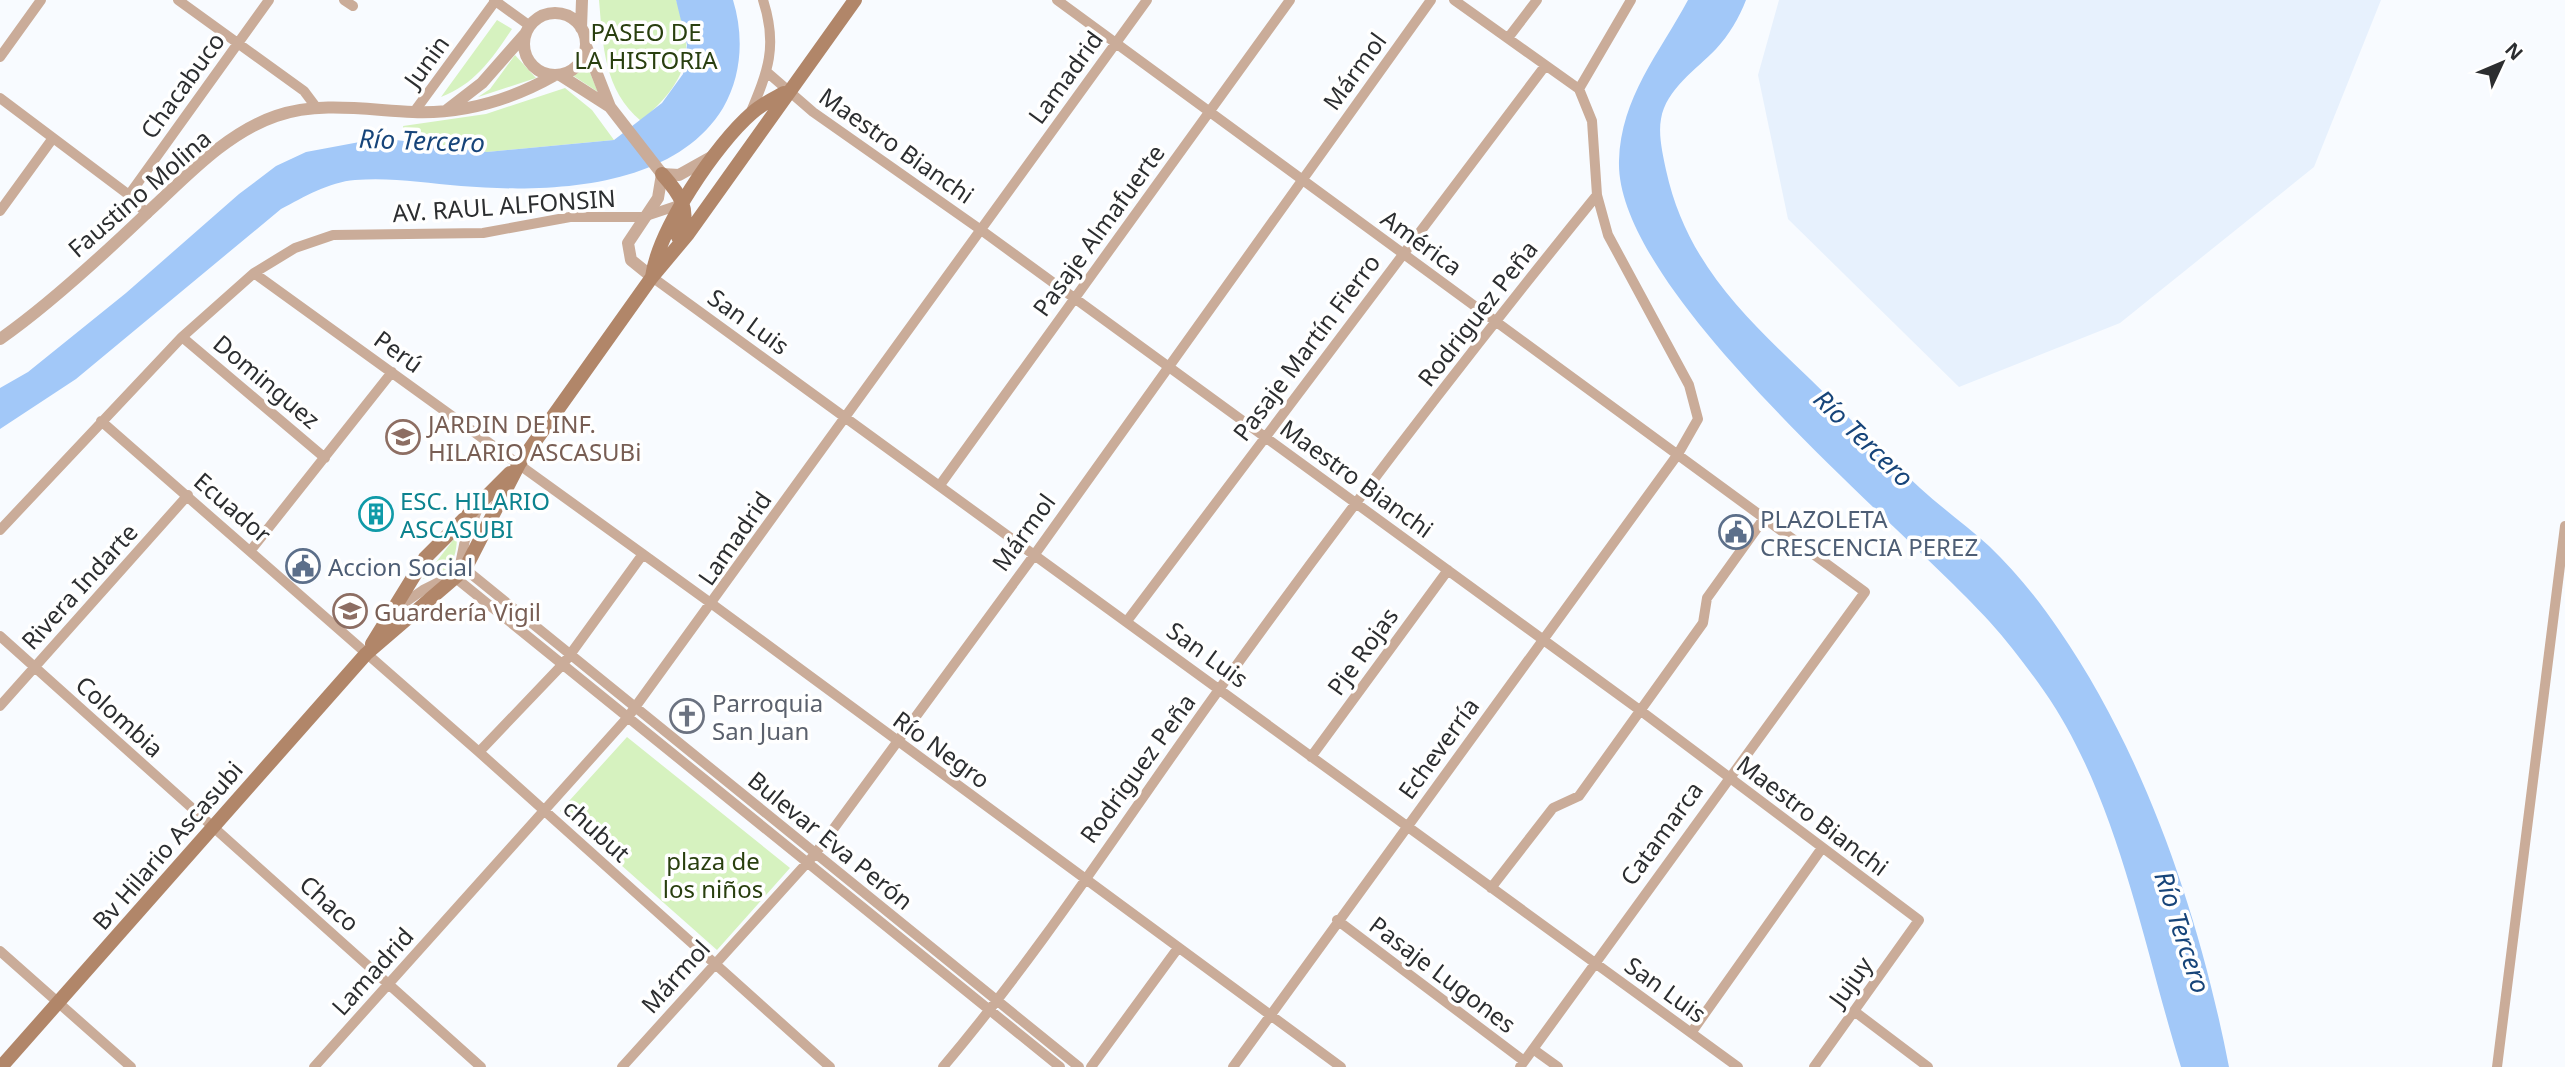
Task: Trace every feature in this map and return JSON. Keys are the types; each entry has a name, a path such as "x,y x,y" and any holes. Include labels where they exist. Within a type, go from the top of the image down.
{"main road":[{"path":"366,654 460,573 519,464 855,0"},
{"path":"652,277 659,246 682,204 716,154 750,114 787,92"},
{"path":"662,174 682,204 686,222 670,258"},
{"path":"366,654 425,558 519,464"},
{"name":"Bv Hilario Ascasubi","path":"1,1067 366,654"}],"street":[{"path":"0,57 41,0"},
{"path":"178,0 304,91 316,107"},
{"name":"Chacabuco","path":"129,195 269,0"},
{"path":"495,0 528,30"},
{"name":"Junin","path":"414,112 495,0"},
{"path":"447,110 482,83 541,17 548,0"},
{"path":"582,0 581,28 610,107 662,174 658,198 631,236 628,252 637,268 652,277"},
{"path":"750,114 768,73 771,23 764,0"},
{"name":"América","path":"1057,0 1865,592"},
{"name":"Lamadrid","path":"314,1067 628,717 1147,0"},
{"name":"Pasaje Almafuerte","path":"940,485 1290,0"},
{"name":"Mármol","path":"622,1067 811,858 1035,554 1301,179 1432,0"},
{"path":"1454,0 1578,89 1592,121 1597,195"},
{"path":"1508,38 1537,0"},
{"path":"1578,89 1631,0"},
{"path":"541,17 549,14 567,16 581,28"},
{"path":"528,30 525,51 529,61 545,73 557,75 610,107"},
{"name":"Faustino Molina","path":"1,338 147,214 202,162 274,116 316,107 414,112 482,106 578,65 586,47"},
{"name":"Pasaje Martín Fierro","path":"1127,621 1545,66"},
{"name":"Maestro Bianchi","path":"768,73 787,92 981,230 1641,711 1919,920"},
{"path":"0,98 129,195 147,214"},
{"path":"0,211 53,138"},
{"path":"662,174 679,175 716,154"},
{"name":"Rodriguez Peña","path":"943,1067 999,1001 1220,688 1494,321 1597,195"},
{"name":"Echeverría","path":"1233,1067 1337,920 1678,454 1698,419 1698,408 1689,385 1608,235 1597,195"},
{"name":"AV. RAUL ALFONSIN","path":"0,530 182,337 254,273 295,248 333,235 483,233 577,216 643,217 682,204"},
{"name":"Perú","path":"254,273 519,464"},
{"name":"San Luis","path":"652,277 1738,1067"},
{"name":"Dominguez","path":"182,337 325,458"},
{"path":"251,550 392,372"},
{"name":"Ecuador","path":"101,421 251,550 366,654"},
{"name":"Río Negro","path":"519,464 1342,1067"},
{"name":"Rivera Indarte","path":"0,706 188,495"},
{"path":"393,611 460,573 465,540 482,501"},
{"path":"1491,888 1553,808 1579,796 1703,623 1707,598 1765,517"},
{"path":"2497,1067 2565,526"},
{"path":"479,752 564,663 643,554"},
{"name":"Pje Rojas","path":"1311,757 1448,570"},
{"name":"Bulevar Eva Perón","path":"460,573 570,652 1060,1067"},
{"name":"Bulevar Eva Perón","path":"460,573 628,717 999,1001 1079,1067"},
{"name":"Catamarca","path":"1522,1064 1727,777 1865,592"},
{"name":"Colombia","path":"0,636 213,827"},
{"name":"chubut","path":"366,654 830,1067"},
{"name":"Chaco","path":"213,827 481,1067"},
{"path":"1691,1033 1822,848"},
{"name":"Pasaje Lugones","path":"1337,920 1522,1064"},
{"name":"Jujuy","path":"1814,1067 1919,920"},
{"path":"1091,1067 1178,948"},
{"path":"0,951 131,1067"},
{"path":"1854,1011 1928,1067"},
{"name":"Pasaje Lugones","path":"1533,1049 1558,1067"}],"shaded area":[{"path":"1779,0 2381,0 2314,167 2120,323 1959,387 1788,219 1758,75"}],"green space":[{"name":"PASEO DE LA HISTORIA","path":"599,0 676,0 683,19 686,53 683,67 668,94 641,121 619,95 613,81 604,50"},
{"path":"497,20 512,29 497,50 473,78 441,97"},
{"path":"515,55 536,78 478,97 490,89"},
{"path":"585,61 598,92 572,75"},
{"path":"565,88 592,110 614,140 487,152 406,140 403,126 486,114"},
{"path":"457,535 450,565 439,574 423,579"},
{"name":"plaza de los niños","path":"627,737 790,868 717,950 560,811"}],"water":[{"path":"676,0 733,0 740,41 734,82 723,108 701,135 673,156 641,171 568,186 495,188 368,179 345,181 326,187 281,209 76,379 0,429 0,388 28,372 126,293 239,194 276,166 306,152 381,138 487,152 614,140 662,103 683,74 687,45"},
{"name":"Río Tercero","path":"1688,0 1746,0 1721,44 1683,80 1669,98 1661,119 1660,138 1666,170 1675,203 1688,233 1721,285 1762,333 1906,475 1999,556 2059,630 2118,730 2166,840 2202,954 2229,1067 2181,1067 2110,824 2070,733 2044,691 1989,621 1832,467 1711,339 1663,274 1630,214 1619,161 1621,138 1643,77"}],"place":[{"name":"JARDIN DE INF. HILARIO ASCASUBi","path":"403,437"},
{"name":"ESC. HILARIO ASCASUBI","path":"376,514"},
{"name":"PLAZOLETA CRESCENCIA PEREZ","path":"1736,532"},
{"name":"Accion Social","path":"303,566"},
{"name":"Guardería Vigil","path":"350,611"},
{"name":"Parroquia San Juan","path":"687,716"}]}
